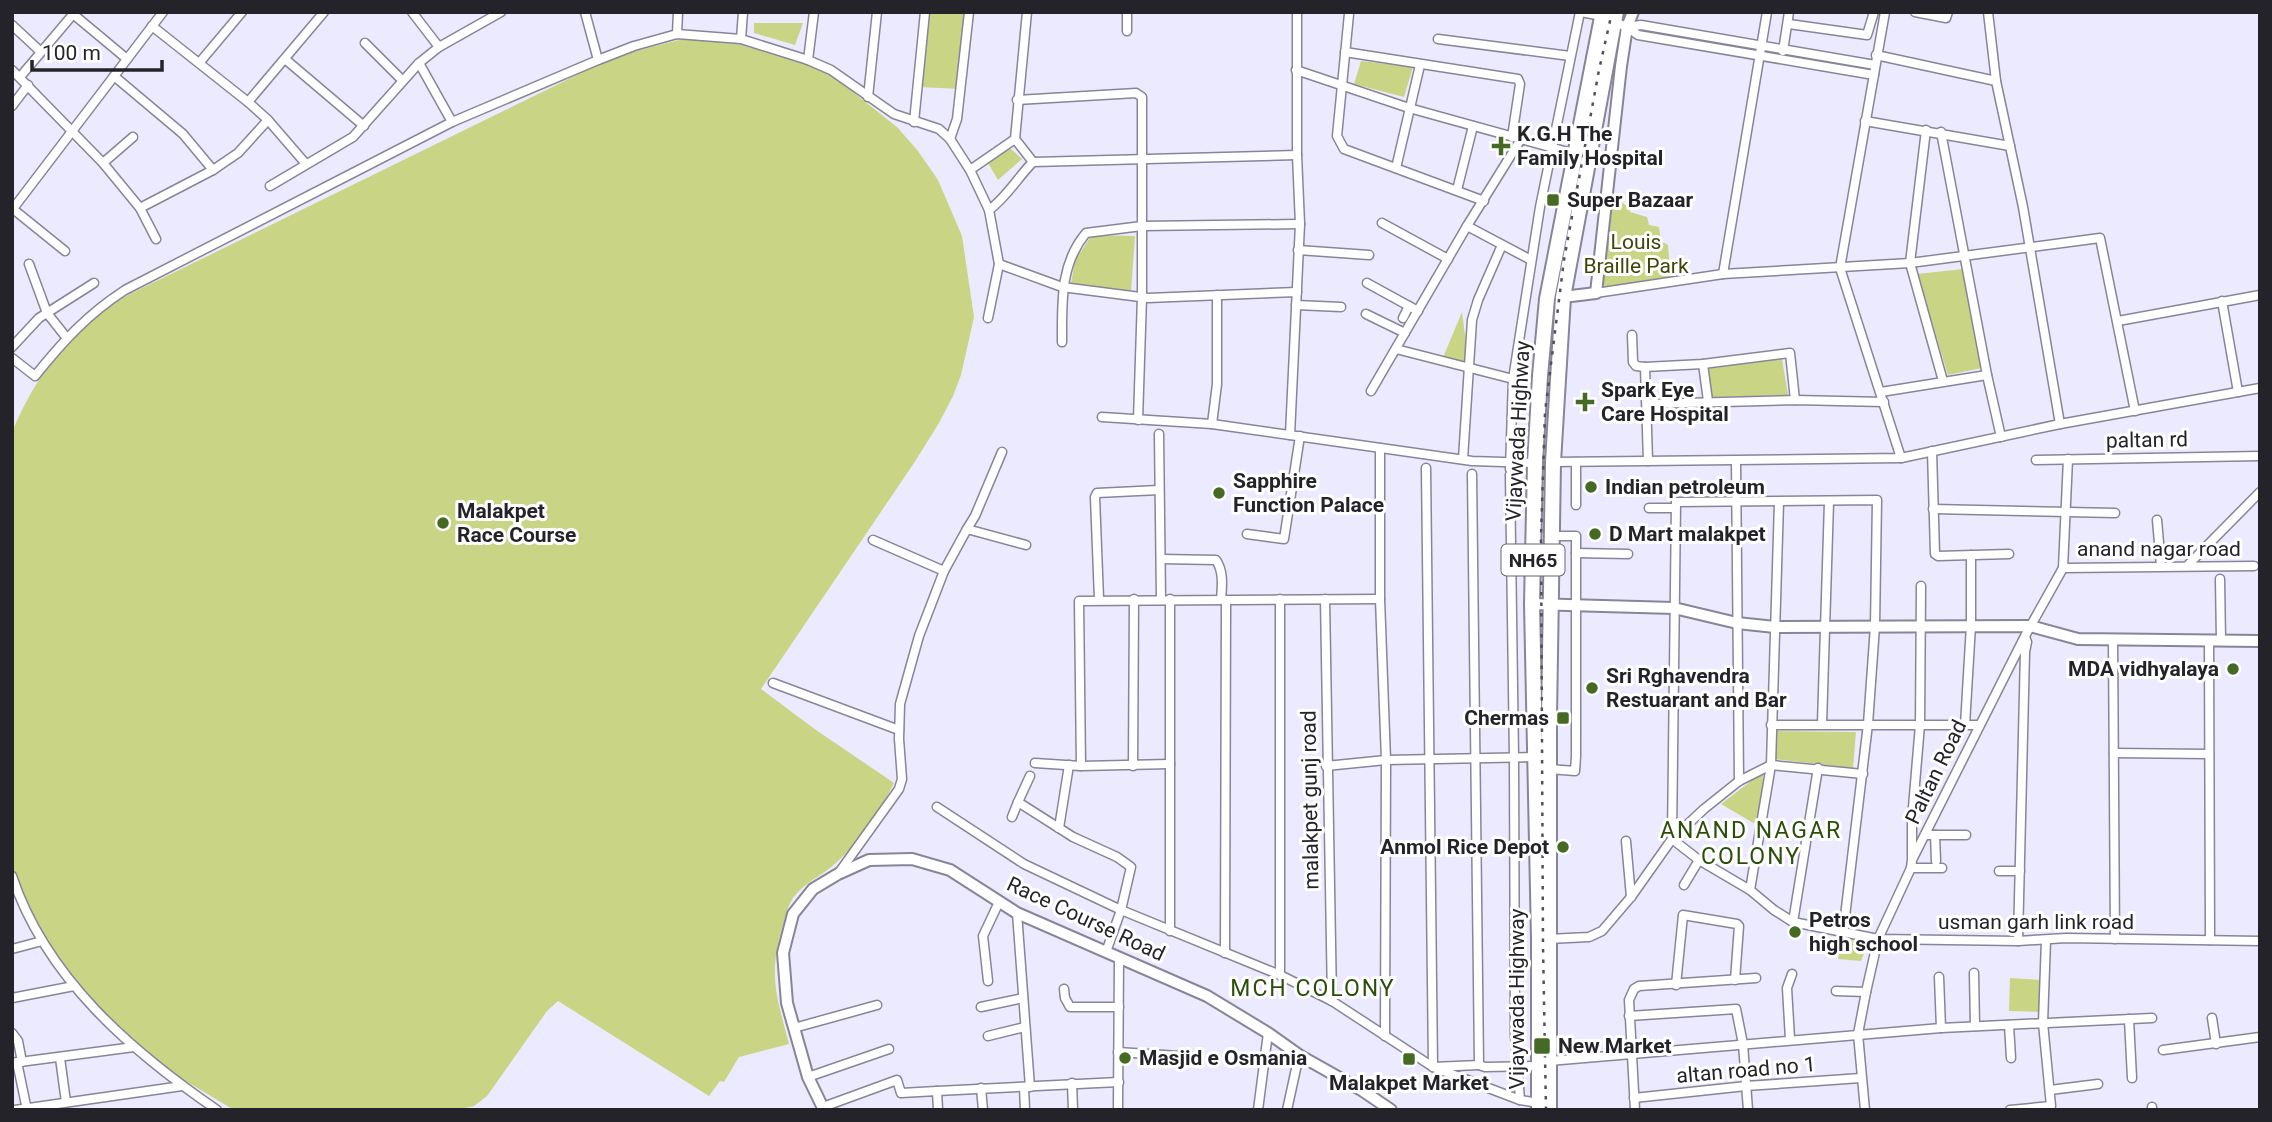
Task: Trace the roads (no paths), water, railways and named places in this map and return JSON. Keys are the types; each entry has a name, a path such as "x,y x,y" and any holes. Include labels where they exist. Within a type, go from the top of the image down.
{"highway":[{"name":"Vijaywada Highway","path":"1544,1064 1534,757 1532,604 1535,463 1547,299 1576,154 1612,18"},
{"name":"Vijaywada Highway","path":"1542,1107 1548,939 1549,605 1553,463 1563,297 1612,18"}],"street":[{"path":"65,251 13,206 163,12"},
{"path":"200,62 242,12"},
{"path":"248,102 324,12"},
{"path":"270,186 354,137 419,63 439,47 501,12"},
{"path":"585,12 598,60"},
{"path":"677,34 678,12"},
{"path":"741,39 744,12"},
{"path":"808,60 814,12"},
{"path":"868,97 877,12"},
{"path":"914,122 920,87 925,12"},
{"path":"950,139 957,120 969,12"},
{"path":"1027,12 1015,139 1033,162"},
{"path":"1127,12 1127,31"},
{"path":"1290,435 1300,224 1297,12"},
{"path":"1520,1100 1516,1067 1510,469 1513,379 1540,208 1580,12 1612,18 1638,35 1760,51 1874,75"},
{"path":"1612,18 1633,12"},
{"path":"1723,274 1768,12"},
{"path":"1783,51 1789,12"},
{"path":"1789,24 1867,35 1874,12"},
{"path":"1885,12 1840,268 1901,458"},
{"path":"1915,12 1946,18 1948,12"},
{"path":"1988,12 1996,81 2060,424"},
{"path":"20,77 74,13 127,59"},
{"path":"416,13 439,47"},
{"path":"1349,14 1337,136 1344,149 1483,201"},
{"path":"1597,293 1612,18"},
{"path":"12,25 41,52"},
{"path":"152,26 248,102 268,120 306,164"},
{"path":"12,358 35,376 66,337 125,290 452,122 598,60 677,34 741,39 808,60 831,70 894,114 939,129 950,139 970,170 989,210 999,264 988,318"},
{"path":"1438,39 1570,56"},
{"path":"365,43 402,80"},
{"path":"1760,51 1783,51 1875,65"},
{"path":"1345,52 1518,79 1520,84 1516,138 1483,201 1371,391"},
{"path":"1876,55 1996,81"},
{"path":"285,59 364,126"},
{"path":"419,63 452,122"},
{"path":"1396,168 1420,65"},
{"path":"12,69 103,163 140,208 156,239"},
{"path":"1296,70 1409,108 1576,154"},
{"path":"114,76 183,134 213,170"},
{"path":"12,106 28,85"},
{"path":"1017,100 1139,93 1142,97 1142,297 1138,419"},
{"path":"140,208 213,170 238,153 268,120"},
{"path":"1865,121 2010,146"},
{"path":"1457,190 1473,126"},
{"path":"1926,130 1910,263 1943,381"},
{"path":"1941,132 2001,436"},
{"path":"103,163 133,138"},
{"path":"970,170 1015,139"},
{"path":"989,210 999,203 1015,180 1033,162 1297,155"},
{"path":"1382,223 1448,260"},
{"path":"1062,342 1062,287 1075,246 1086,233 1142,226 1300,224"},
{"path":"1467,226 1531,260"},
{"path":"1563,297 1723,274 1910,263 2100,237 2135,411"},
{"path":"1462,459 1472,320 1502,246"},
{"path":"1298,250 1369,255"},
{"path":"29,264 47,313 66,337"},
{"path":"999,264 1062,287 1142,297 1297,292"},
{"path":"12,347 39,318 94,283"},
{"path":"1367,283 1418,311"},
{"path":"1212,424 1217,384 1217,295"},
{"path":"2118,321 2260,295"},
{"path":"2222,301 2238,392"},
{"path":"1296,305 1341,307"},
{"path":"1403,318 1409,306"},
{"path":"1366,314 1405,333"},
{"path":"1391,338 1396,328"},
{"path":"1632,335 1633,362 1636,366 1645,368 1790,353 1795,400"},
{"path":"1396,349 1513,379"},
{"path":"1703,364 1708,401"},
{"path":"1645,368 1648,461"},
{"path":"1881,393 1987,375"},
{"path":"1553,463 1901,458 2060,424 2260,388"},
{"path":"1647,404 1795,400 1884,402"},
{"path":"1102,417 1212,424 1462,459 1510,469 1535,463"},
{"path":"1159,434 1161,559 1165,599 1170,764 1170,931"},
{"path":"1247,534 1284,539 1300,436"},
{"path":"1380,448 1380,599 1386,760 1385,1036"},
{"path":"1932,451 1935,554 2009,554"},
{"path":"838,874 899,789 902,779 900,704 919,636 944,571 975,516 1002,452"},
{"name":"paltan rd","path":"2036,460 2260,456"},
{"name":"Paltan Road","path":"1865,1110 1858,1034 1878,939 1917,849 2027,631 2063,568 2068,459"},
{"path":"1576,462 1576,505"},
{"path":"1736,462 1739,781"},
{"path":"1426,468 1433,1067"},
{"path":"1472,474 1479,1065"},
{"path":"1099,599 1094,497 1097,493 1159,490"},
{"path":"2188,565 2260,492"},
{"path":"1672,839 1676,502 1877,500 1875,625 1868,724 1843,933"},
{"path":"1750,890 1771,765 1779,502"},
{"path":"1822,724 1829,502"},
{"path":"1648,508 1675,508"},
{"path":"1933,509 2115,513"},
{"path":"2157,520 2161,566"},
{"path":"967,529 1026,545"},
{"path":"1549,769 1575,771 1576,536 1551,536"},
{"path":"873,540 944,571"},
{"path":"1576,553 1628,554"},
{"path":"1965,724 1971,625 1971,555"},
{"path":"1161,559 1216,560 1220,566 1224,600 1225,953"},
{"name":"anand nagar road","path":"2063,568 2254,566"},
{"path":"2220,579 2221,641"},
{"path":"1921,586 1920,725 1911,864 1939,865 1935,835"},
{"name":"malakpet gunj road","path":"1325,598 1332,1001"},
{"path":"1133,766 1134,599"},
{"path":"1280,599 1280,975"},
{"path":"1081,766 1079,601 1380,599"},
{"path":"1532,604 1674,608 1737,623 1775,627 1971,625 2078,639 2260,641"},
{"path":"2018,941 2027,631"},
{"path":"2113,639 2115,939"},
{"path":"2209,641 2210,940"},
{"path":"773,683 899,730"},
{"path":"1771,725 1979,725"},
{"path":"2114,753 2209,754"},
{"path":"1326,766 1386,760 1534,757"},
{"path":"1035,763 1081,766 1170,764"},
{"path":"1059,828 1069,765"},
{"path":"1548,939 1590,937 1602,931 1631,897 1672,839 1739,781 1771,765 1863,774"},
{"path":"1793,922 1818,768"},
{"path":"1012,817 1030,776"},
{"path":"1018,802 1073,837 1128,863 1131,867 1121,910 1105,952"},
{"path":"937,807 1024,864 1121,910 1280,975 1332,1001 1433,1067 1542,1107"},
{"path":"1924,835 1966,835"},
{"name":"usman garh link road","path":"1672,839 1793,922 1843,933 1878,939 2018,941 2066,937 2260,941"},
{"path":"1626,841 1631,897"},
{"path":"1917,849 1936,850"},
{"name":"Race Course Road","path":"824,1108 808,1077 787,1003 783,953 793,914 813,889 838,874 869,860 912,859 950,870 1017,913 1207,996 1391,1110"},
{"path":"1684,884 1699,860"},
{"path":"1999,872 2020,871"},
{"path":"12,876 15,897 74,986 134,1047 217,1110"},
{"path":"988,981 984,936 999,902"},
{"path":"1017,913 1025,1027 1025,1110"},
{"path":"1676,985 1683,915 1739,926 1735,980"},
{"path":"2010,1110 2051,1106 2043,1023 2046,940"},
{"path":"12,949 42,941"},
{"path":"1118,1110 1119,957"},
{"path":"1974,973 1975,1026"},
{"path":"1790,1039 1787,988 1792,974"},
{"path":"1939,977 1941,1028"},
{"path":"1635,1110 1629,1016 1629,1000 1634,989 1639,986 1756,978"},
{"path":"12,998 74,986"},
{"path":"1064,989 1070,1007 1119,1007"},
{"path":"1836,991 1866,992"},
{"path":"981,1007 1023,998"},
{"path":"794,1028 877,1005"},
{"path":"1629,1016 1735,1008 1743,1044 1748,1110"},
{"path":"1433,1067 1516,1067 1790,1039 1975,1026 2152,1018"},
{"path":"2212,1018 2216,1044"},
{"path":"2129,1019 2132,1078"},
{"path":"2009,1025 2011,1058"},
{"path":"988,1036 1025,1027"},
{"path":"12,1033 18,1041 17,1062 27,1109"},
{"path":"1258,1110 1268,1033"},
{"path":"2163,1050 2260,1037"},
{"path":"17,1062 134,1047"},
{"path":"808,1077 889,1049"},
{"path":"1118,1052 1194,1057"},
{"path":"1287,1110 1299,1055"},
{"path":"60,1058 66,1102"},
{"name":"altan road no 1","path":"1634,1098 1746,1086 1861,1078"},
{"path":"824,1108 897,1080 901,1093 1119,1082"},
{"path":"1072,1083 1073,1110"},
{"path":"2050,1090 2098,1084"},
{"path":"15,1110 66,1102 78,1105 182,1086"},
{"path":"981,1088 983,1110"},
{"path":"937,1091 938,1110"}],"railway":[{"path":"1546,1110 1541,536 1545,412 1564,260 1612,12"}],"place":[{"name":"K.G.H The Family Hospital","path":"1501,146"},
{"name":"Super Bazaar","path":"1553,200"},
{"name":"Spark Eye Care Hospital","path":"1585,402"},
{"name":"Indian petroleum","path":"1591,487"},
{"name":"Sapphire Function Palace","path":"1219,493"},
{"name":"Malakpet Race Course","path":"443,523"},
{"name":"D Mart malakpet","path":"1595,534"},
{"name":"MDA vidhyalaya","path":"2233,669"},
{"name":"Sri Rghavendra Restuarant and Bar","path":"1592,688"},
{"name":"Chermas","path":"1563,718"},
{"name":"Anmol Rice Depot","path":"1563,847"},
{"name":"Petros high school","path":"1795,932"},
{"name":"New Market","path":"1542,1046"},
{"name":"Masjid e Osmania","path":"1125,1058"},
{"name":"Malakpet Market","path":"1409,1059"}],"district":[{"name":"ANAND NAGAR COLONY","path":"1751,843"},
{"name":"MCH COLONY","path":"1313,988"}],"park label":[{"name":"Louis Braille Park","path":"1636,254"}]}
